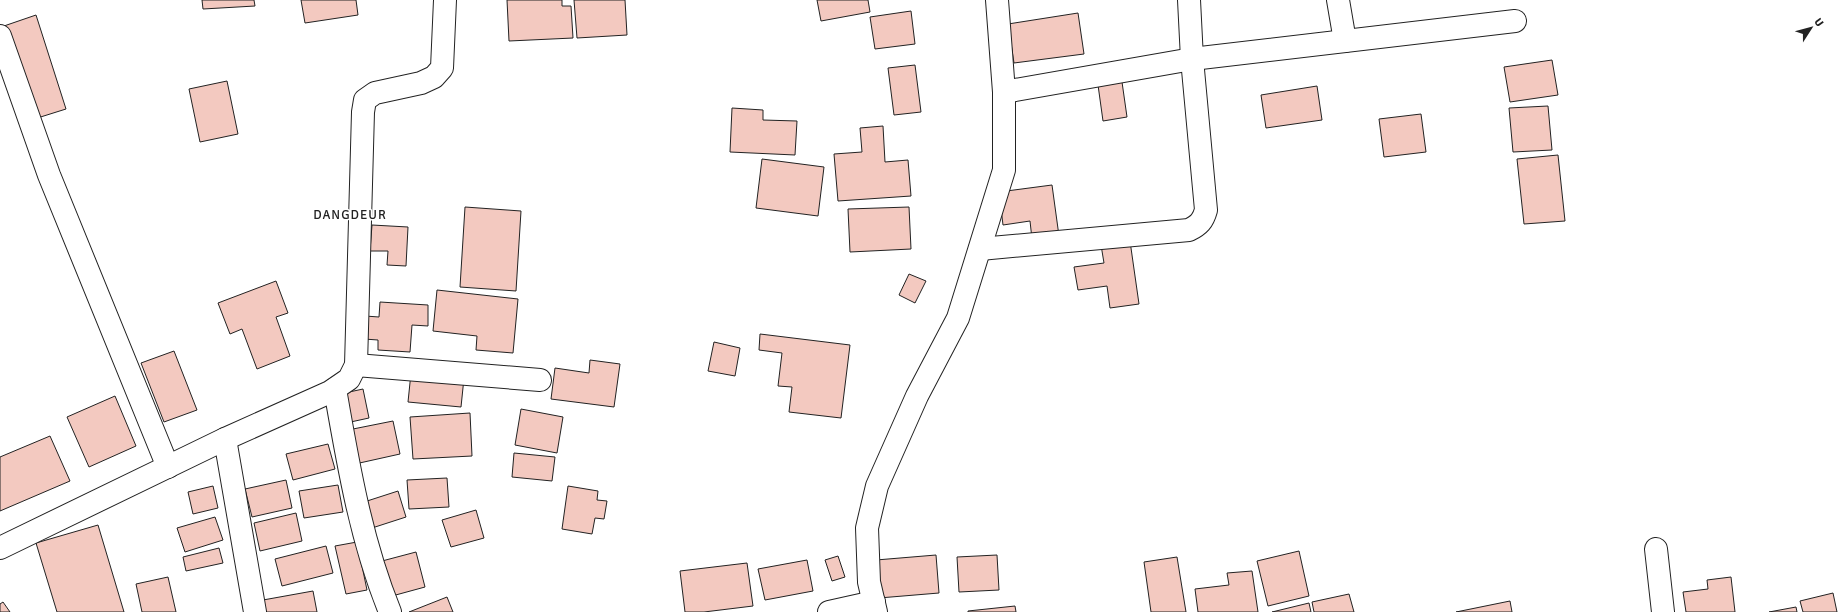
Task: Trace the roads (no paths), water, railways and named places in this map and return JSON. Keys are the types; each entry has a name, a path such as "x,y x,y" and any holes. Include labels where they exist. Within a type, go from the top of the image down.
{"street":[{"path":"0,548 225,439 335,389 348,379 356,365 363,112 365,100 375,93 421,83 434,77 442,68 445,0"},
{"path":"829,612 875,607 869,582 867,528 877,486 917,396 958,318 1004,170 1004,92 997,0"},
{"path":"980,249 1189,230 1198,225 1204,219 1206,210 1188,0"},
{"path":"1338,0 1345,41"},
{"path":"1004,92 1192,59 1515,21"},
{"path":"0,36 48,175 168,467"},
{"path":"356,365 540,380"},
{"path":"335,389 346,456 376,576 390,612"},
{"path":"225,439 255,612"},
{"path":"1656,549 1663,612"}],"district":[{"name":"DANGDEUR","path":"350,214"}]}
